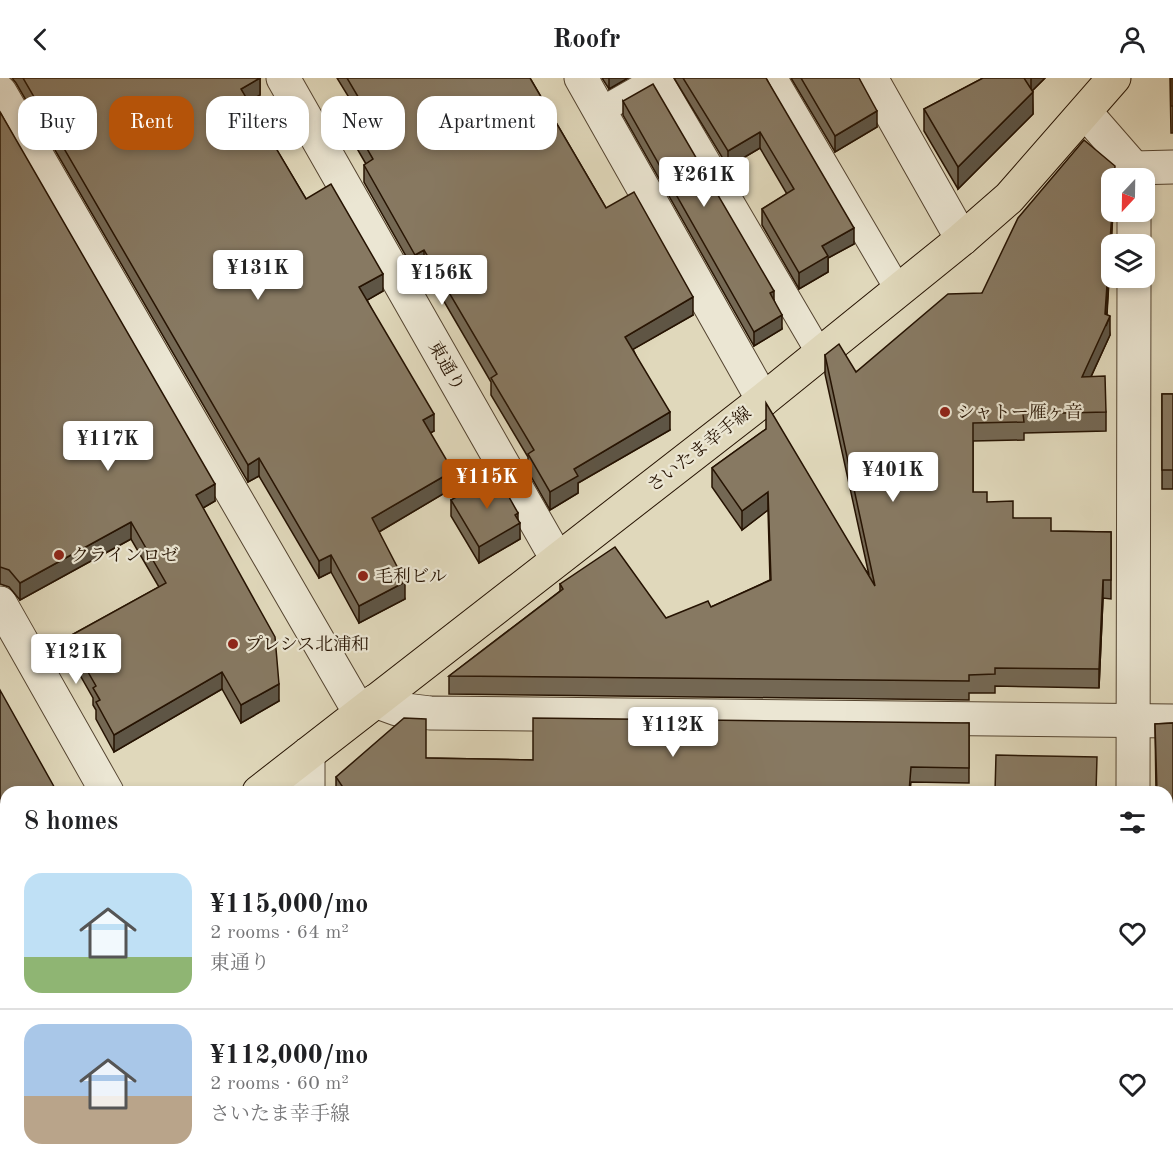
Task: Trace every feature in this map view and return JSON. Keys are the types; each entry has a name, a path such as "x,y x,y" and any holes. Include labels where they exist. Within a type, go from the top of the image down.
{"main road":[{"name":"さいたま幸手線","path":"267,786 763,400 962,239 1009,198 1086,113 1114,78"}],"street":[{"name":"東通り","path":"283,78 557,559"},
{"path":"581,78 763,400"},
{"path":"871,78 962,239"},
{"path":"0,92 368,707 430,713 1173,721"},
{"path":"1086,113 1130,168"},
{"path":"1155,170 1173,167"},
{"path":"1133,786 1134,288"},
{"path":"0,603 104,786"},
{"path":"308,754 308,786"}],"lane":[{"path":"600,111 658,78 820,354"},
{"path":"774,78 899,291"}],"building":[{"path":"23,78 260,78 241,89 245,96 206,96 206,150 277,150 306,199 331,184 383,274 359,287 434,414 423,420 453,471 372,518 405,582 359,606 331,555 319,561 259,458 248,465 65,150 97,150 97,96 33,96"},
{"path":"347,78 530,78 541,96 417,96 417,150 557,150 557,124 606,208 634,192 693,297 625,337 670,412 574,469 578,476 550,492 528,454 534,450 491,378 497,374 424,250 415,255 364,165 373,159 368,150 405,150 405,96 358,96"},
{"path":"683,78 766,78 854,228 822,246 828,256 799,273 762,209 794,189 760,132 728,151"},
{"path":"801,78 859,78 877,111 835,136"},
{"path":"983,78 1024,78 1033,92 958,167 924,109"},
{"path":"1171,78 1173,78 1173,106 1171,106"},
{"path":"653,84 774,291 770,293 782,315 754,332 623,101"},
{"path":"0,112 18,143 18,150 22,150 215,484 196,495 275,637 279,684 241,705 222,672 114,735 96,702 100,700 93,688 96,686 68,637 166,583 131,522 20,583 9,570 0,567"},
{"path":"1084,140 1115,166 1115,168 1101,168 1101,222 1111,222 1110,234 1101,234 1101,288 1107,288 1105,314 1110,316 1082,377 1105,376 1106,412 1023,414 1024,422 973,423 973,492 987,492 987,502 1013,501 1013,518 1051,518 1051,531 1111,532 1111,580 1103,580 1099,669 995,668 995,674 969,675 969,681 449,676 563,589 560,584 615,547 666,618 708,601 711,607 771,580 768,492 742,511 712,468 766,429 766,403 875,586 825,355 839,344 856,372 948,294 982,293 1018,218"},
{"path":"1162,394 1173,394 1173,470 1162,470"},
{"path":"496,474 518,513 515,515 520,523 479,547 451,500"},
{"path":"0,690 54,786 0,786"},
{"path":"404,718 426,719 426,758 533,760 533,718 969,723 969,768 911,767 909,786 342,786 336,777"},
{"path":"1173,723 1173,786 1157,786 1155,724"},
{"path":"996,755 1097,757 1096,786 995,786"}],"place":[{"name":"シャトー雁ヶ音","path":"945,412"},
{"name":"クラインロゼ","path":"59,555"},
{"name":"毛利ビル","path":"363,576"},
{"name":"プレシス北浦和","path":"233,644"}]}
